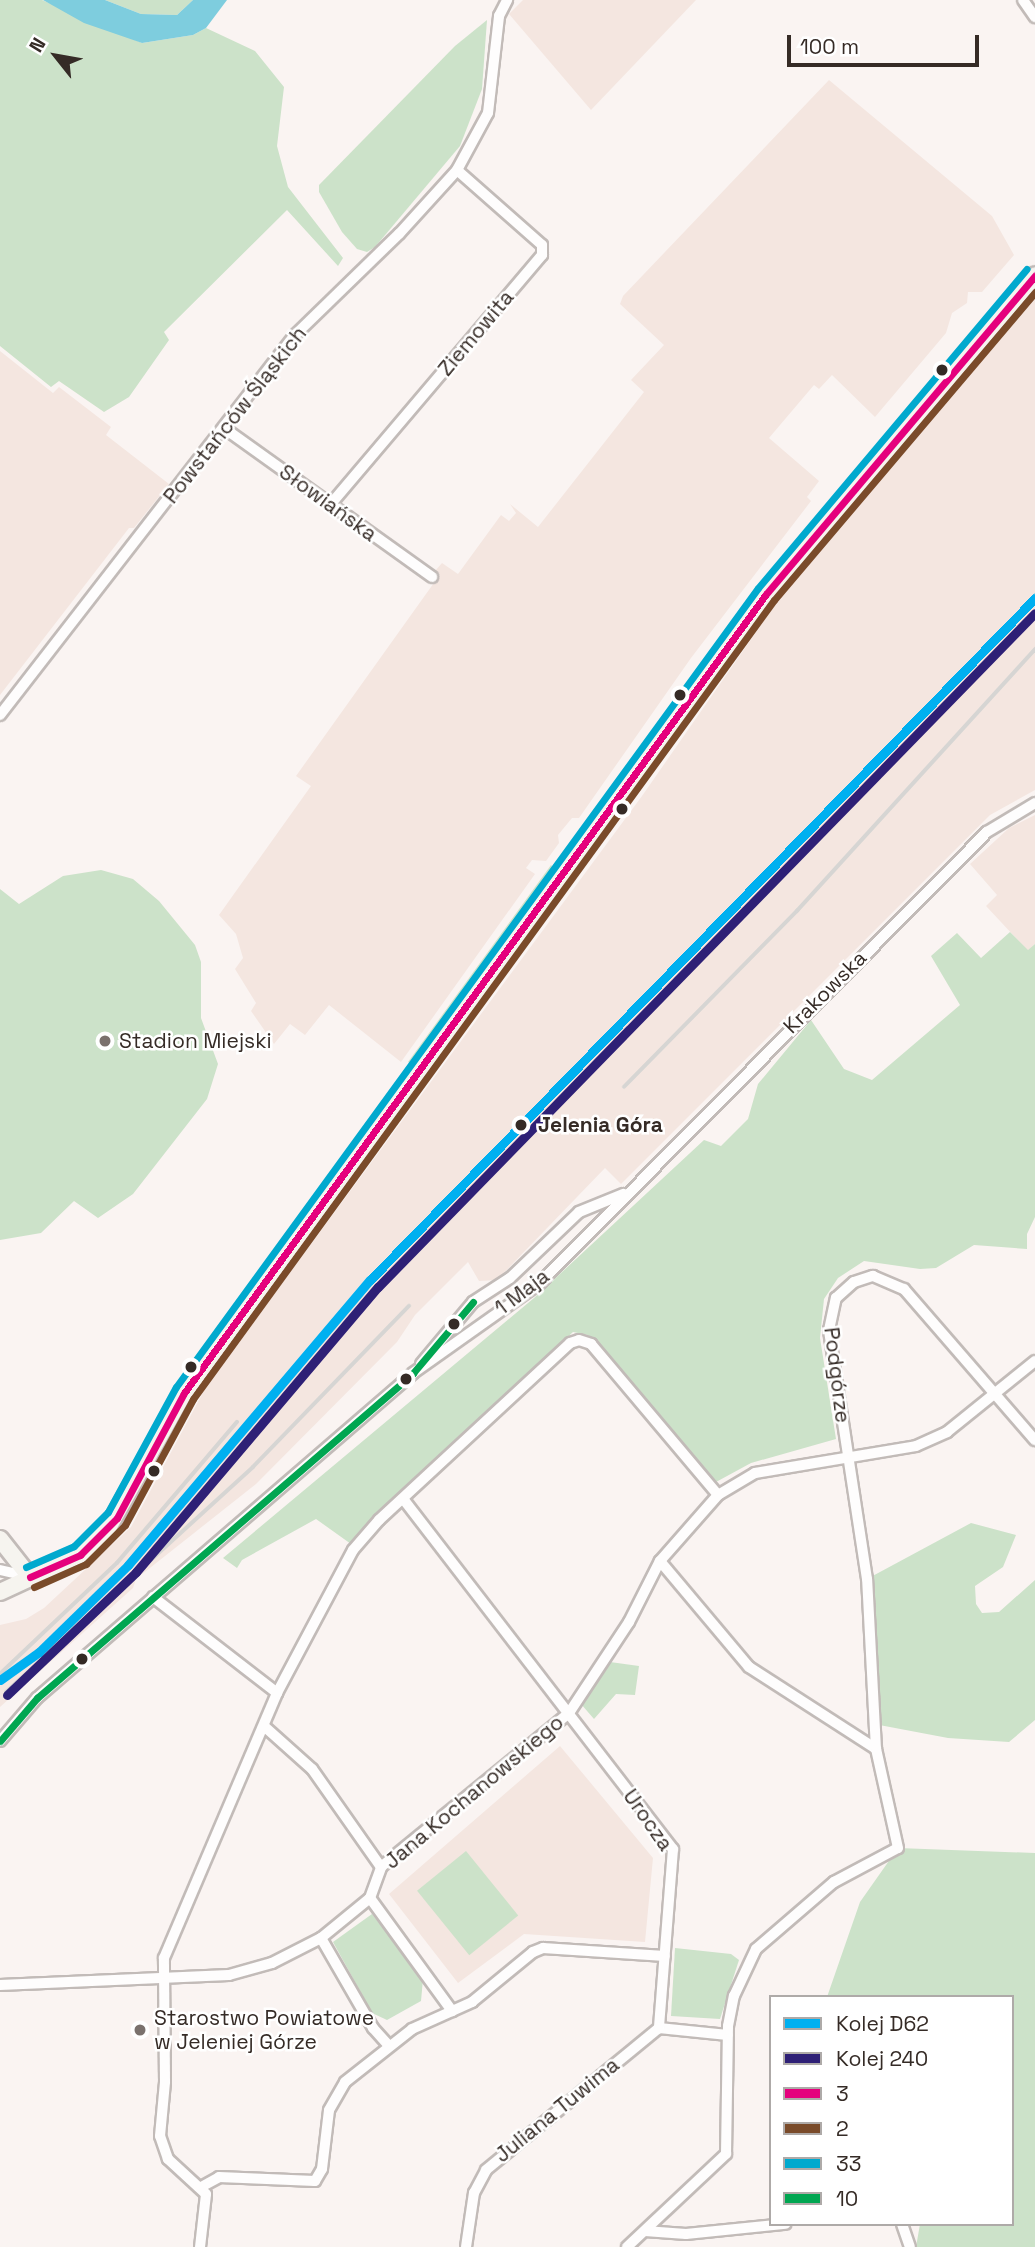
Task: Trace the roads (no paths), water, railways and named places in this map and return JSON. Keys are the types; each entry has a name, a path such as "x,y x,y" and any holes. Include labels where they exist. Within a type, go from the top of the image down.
{"street":[{"path":"1023,0 1035,17"},
{"name":"Powstańców Śląskich","path":"0,715 295,335 399,234 457,170 488,113 505,2"},
{"name":"Ziemowita","path":"330,505 542,256 542,245 457,170"},
{"path":"0,1592 80,1555 107,1530 184,1392 766,594 1035,276"},
{"name":"Słowiańska","path":"224,428 432,577"},
{"name":"Krakowska","path":"625,1193 987,832 1035,803"},
{"path":"413,1373 473,1302 510,1278 579,1212 625,1193"},
{"name":"1 Maja","path":"0,1741 37,1698 413,1373 540,1283 625,1193"},
{"name":"Podgórze","path":"728,2035 734,1996 756,1950 834,1882 898,1848 876,1749 867,1579 829,1319 836,1298 854,1282 873,1276 904,1289 1035,1440"},
{"path":"200,2247 206,2203 203,2186 168,2159 160,2136 164,1958 264,1727 276,1693 353,1550 570,1343 579,1340 591,1344 718,1495"},
{"path":"569,1713 629,1622 660,1561 718,1495 755,1474 916,1446 947,1432 1035,1361"},
{"name":"Urocza","path":"404,1500 673,1849 659,2028"},
{"path":"0,1539 30,1577"},
{"path":"660,1561 749,1667 876,1749"},
{"path":"0,1570 30,1577"},
{"path":"153,1597 276,1693"},
{"name":"Jana Kochanowskiego","path":"370,1898 381,1867 569,1713"},
{"path":"264,1727 312,1769 381,1867"},
{"path":"0,1985 164,1978 247,1971 321,1938 370,1898 452,2011"},
{"path":"321,1938 373,2028 389,2046"},
{"path":"203,2186 219,2177 306,2183 317,2179 333,2100 353,2074 389,2046 472,2002 543,1948 665,1956"},
{"path":"627,2247 726,2154 728,2035 659,2028"},
{"name":"Juliana Tuwima","path":"466,2247 470,2207 486,2170 659,2028"},
{"path":"645,2231 686,2234 769,2226"},
{"path":"903,2226 910,2247"}],"water":[{"path":"43,0 105,0 141,14 177,15 193,0 227,0 206,28 193,35 142,43 84,23"}],"railway":[{"path":"624,1087 797,911 1035,649"},
{"path":"6,1692 253,1467 409,1306"},
{"path":"0,1674 117,1563 237,1422"}],"rail line":[{"name":"D62","path":"0,1680 39,1652 128,1565 370,1280 1035,598"},
{"name":"240","path":"7,1695 136,1572 378,1287 1035,613"}],"place":[{"name":"Stadion Miejski","path":"105,1041"},
{"name":"Jelenia Góra","path":"521,1125"},
{"name":"Starostwo Powiatowe w Jeleniej Górze","path":"140,2030"}]}
